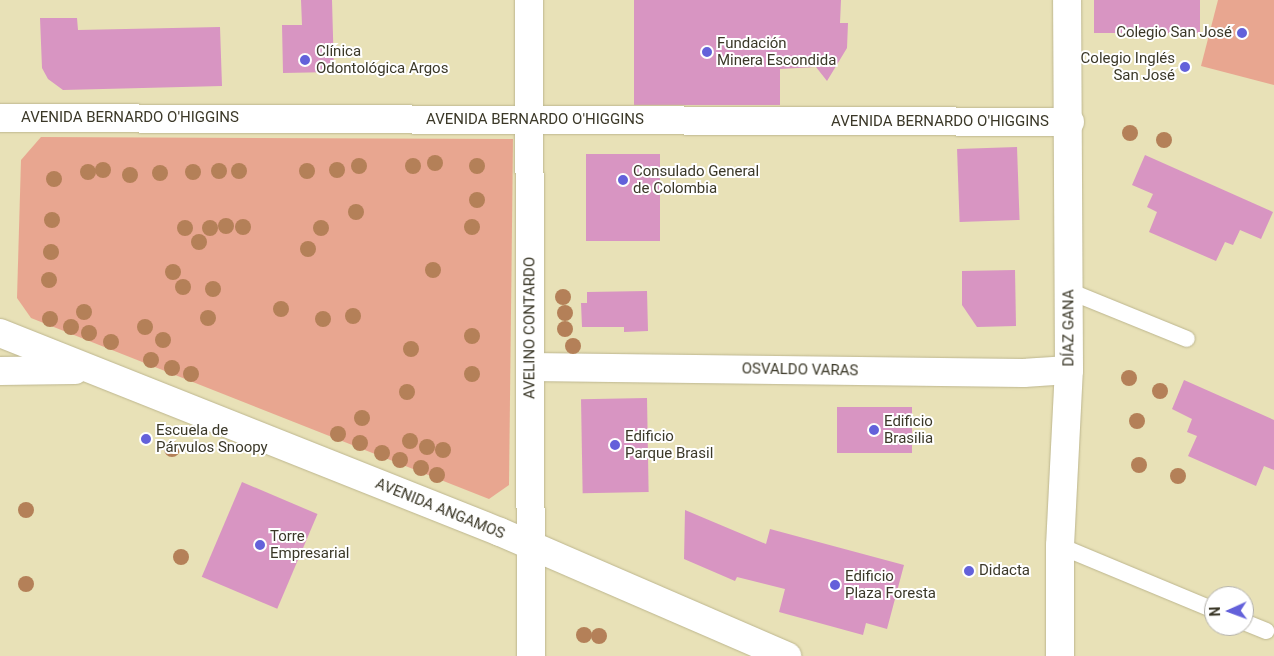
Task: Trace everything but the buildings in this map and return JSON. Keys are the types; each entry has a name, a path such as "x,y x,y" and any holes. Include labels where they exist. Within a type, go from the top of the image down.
{"street":[{"name":"AVELINO CONTARDO","path":"529,0 530,656"},
{"name":"DÍAZ GANA","path":"1060,656 1060,546 1069,370 1070,122 1067,0"},
{"name":"AVENIDA BERNARDO O'HIGGINS","path":"0,118 1070,122"},
{"name":"AVENIDA ANGAMOS","path":"0,333 530,545 787,656"},
{"name":"OSVALDO VARAS","path":"530,368 1023,373 1069,370"},
{"name":"AVENIDA ANGAMOS","path":"0,371 89,370"}],"lane":[{"path":"1069,291 1187,339"},
{"path":"1060,546 1204,606"},
{"path":"1254,627 1266,632"}],"shaded area":[{"name":"Colegio San José","path":"1218,0 1274,0 1274,85 1201,66"},
{"path":"41,137 513,139 509,485 489,499 31,318 17,298 21,160"}],"place":[{"name":"Colegio San José","path":"1242,33"},
{"name":"Fundación Minera Escondida","path":"707,52"},
{"name":"Clínica Odontológica Argos","path":"305,60"},
{"name":"Colegio Inglés San José","path":"1185,67"},
{"name":"Consulado General de Colombia","path":"623,180"},
{"name":"Edificio Brasilia","path":"874,430"},
{"name":"Escuela de Párvulos Snoopy","path":"146,439"},
{"name":"Edificio Parque Brasil","path":"615,445"},
{"name":"Torre Empresarial","path":"260,545"},
{"name":"Didacta","path":"969,571"},
{"name":"Edificio Plaza Foresta","path":"835,585"}]}
